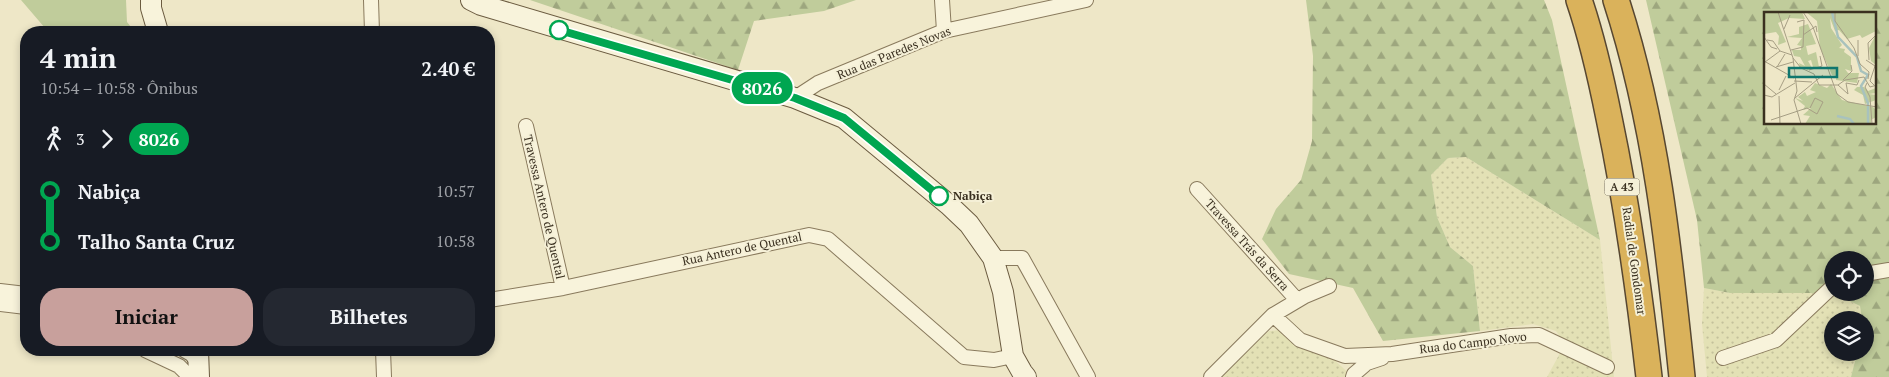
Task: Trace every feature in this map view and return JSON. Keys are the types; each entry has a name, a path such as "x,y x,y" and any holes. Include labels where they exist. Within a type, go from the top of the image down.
{"highway":[{"name":"Radial de Gondomar","path":"1579,0 1600,76 1615,146 1638,282 1649,377"},
{"name":"A 43","path":"1616,0 1627,35 1653,142 1669,249 1682,377"}],"main road":[{"path":"151,0 151,8 156,26"},
{"path":"471,2 795,98 844,118 949,205 969,224 993,258 1003,292 1013,356 1026,377"}],"street":[{"path":"942,0 944,30"},
{"name":"Rua das Paredes Novas","path":"795,98 818,83 944,30 1086,0"},
{"path":"371,1 372,26"},
{"name":"Travessa Antero de Quental","path":"526,126 563,288"},
{"name":"Travessa Trás da Serra","path":"1197,189 1297,300"},
{"name":"Rua Antero de Quental","path":"495,299 563,288 809,235 828,240 964,357 994,360 1013,356"},
{"path":"993,258 1022,258 1088,377"},
{"path":"1874,272 1889,270"},
{"name":"Travessa Trás da Serra","path":"1211,377 1273,315 1297,300 1329,286"},
{"path":"0,291 20,293"},
{"path":"1723,358 1776,340 1824,295"},
{"path":"0,304 20,307"},
{"name":"Rua do Campo Novo","path":"1273,315 1300,340 1345,356 1392,354 1511,336 1538,335 1607,367"},
{"name":"Rua do Campo Novo","path":"1353,377 1367,363 1392,354"},
{"path":"159,356 177,361 185,359 194,360"},
{"path":"383,356 384,377"}],"shaded area":[{"path":"1466,157 1600,240 1614,377 1547,377 1565,344 1556,331 1533,324 1480,331 1473,266 1450,247 1437,217 1431,175 1448,158"},
{"path":"1704,288 1730,293 1824,293 1824,301 1850,301 1860,306 1861,311 1824,311 1824,361 1855,361 1851,377 1707,377 1702,324"},
{"path":"1281,330 1330,356 1353,377 1220,377 1242,353 1269,331"}],"green space":[{"path":"21,0 126,0 127,22 130,26 43,26"},
{"path":"530,0 856,0 824,11 754,21 738,70"},
{"path":"1306,0 1544,0 1552,20 1600,240 1466,157 1448,158 1431,175 1437,217 1450,247 1473,266 1480,331 1383,341 1353,288 1289,274 1262,239 1276,209 1301,180 1312,141 1313,56"},
{"path":"1646,0 1889,0 1889,377 1851,377 1855,361 1874,361 1874,311 1861,311 1860,306 1850,301 1874,301 1874,251 1824,251 1824,293 1730,293 1704,288 1697,220"}],"bus line":[{"name":"8026","path":"559,30 795,98 844,118 939,196"}],"place":[{"name":"Nabiça","path":"939,196"}]}
